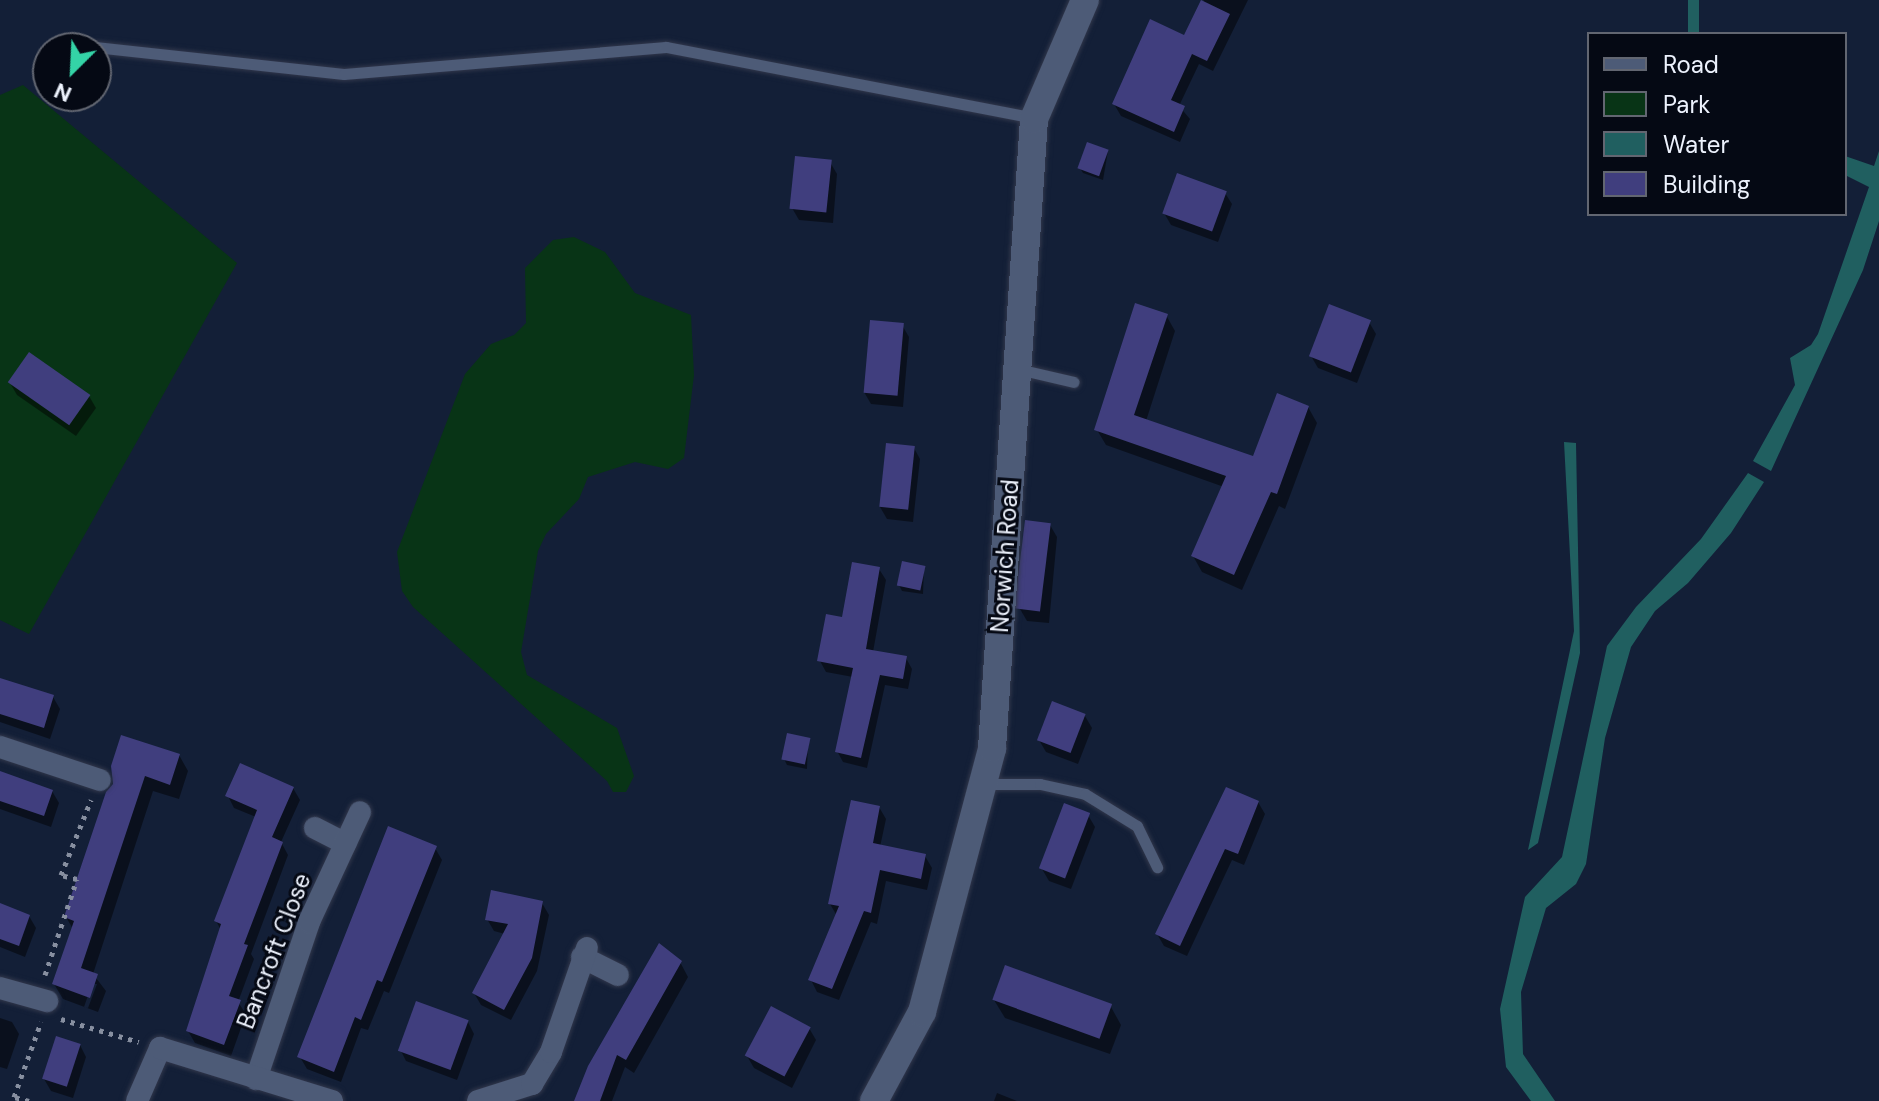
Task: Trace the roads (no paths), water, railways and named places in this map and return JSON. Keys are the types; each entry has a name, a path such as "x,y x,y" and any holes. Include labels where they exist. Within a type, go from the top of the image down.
{"street":[{"name":"Norwich Road","path":"874,1101 922,1012 992,748 1034,119 1085,0"},
{"path":"0,747 100,780"},
{"name":"Bancroft Close","path":"256,1079 309,922 360,812"},
{"path":"315,828 345,843"},
{"path":"478,1101 532,1084 551,1052 585,953 618,975"},
{"path":"0,988 43,1005"},
{"path":"137,1101 160,1048 332,1101"}],"lane":[{"path":"112,49 344,74 666,47 1034,119"},
{"path":"1017,369 1074,382"},
{"path":"983,784 1040,784 1085,794 1137,826 1157,867"}],"water":[{"path":"1688,0 1699,0 1699,32 1688,32"},
{"path":"1879,151 1879,221 1863,270 1771,471 1753,461 1795,385 1790,358 1811,345 1818,334 1869,187 1847,176 1847,157 1874,166"},
{"path":"1564,442 1576,443 1580,653 1538,843 1528,850 1574,631"},
{"path":"1748,473 1764,482 1731,533 1688,583 1655,611 1631,647 1605,738 1586,864 1576,884 1546,908 1521,992 1523,1054 1555,1101 1531,1101 1506,1067 1500,1009 1525,897 1562,857 1607,646 1636,607 1701,539"}]}
